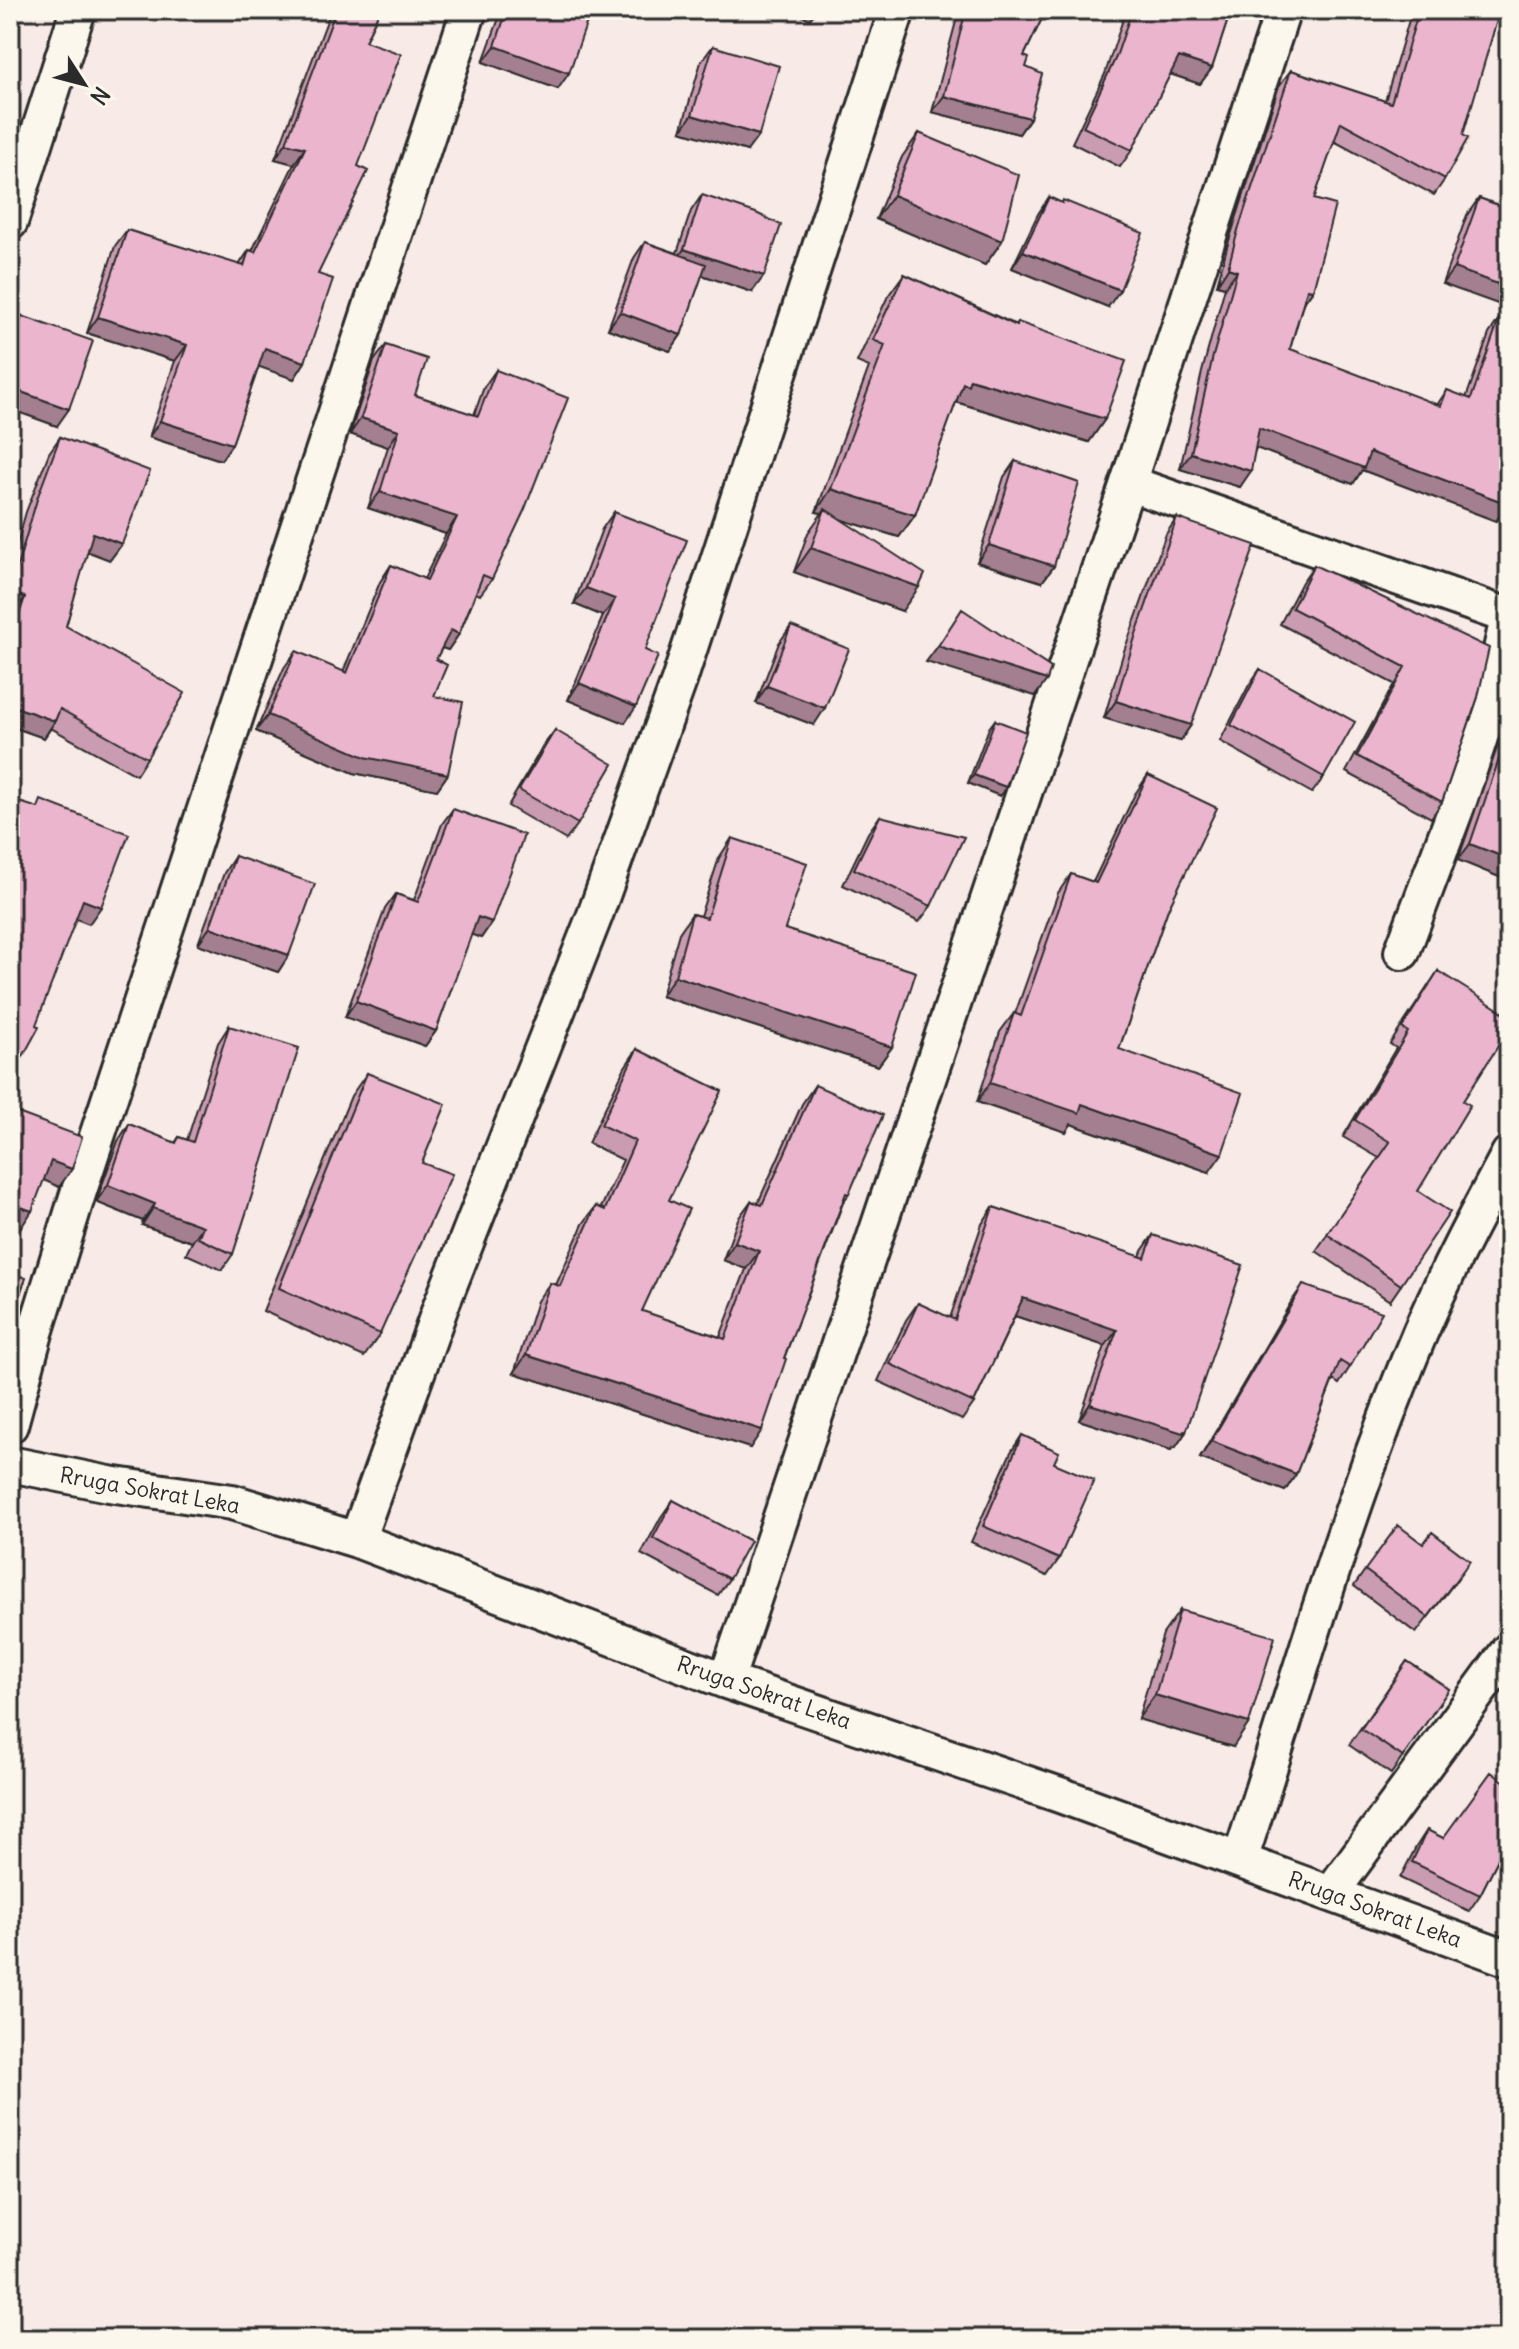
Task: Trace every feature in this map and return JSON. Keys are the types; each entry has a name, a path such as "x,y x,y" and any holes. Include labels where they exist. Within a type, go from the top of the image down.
{"street":[{"path":"10,222 78,10"},
{"path":"10,1425 77,1197 469,10"},
{"path":"357,1540 441,1306 595,915 679,681 897,10"},
{"path":"726,1681 1128,483 1283,10"},
{"path":"1128,483 1508,615 1486,719 1402,952"},
{"path":"1240,1860 1364,1476 1421,1332 1509,1154"},
{"name":"Rruga Sokrat Leka","path":"10,1464 109,1484 232,1502 357,1540 726,1681 921,1746 1509,1959"},
{"path":"1331,1893 1509,1650"}],"building":[{"path":"336,10 380,10 365,41 401,54 358,166 368,171 318,274 333,279 305,362 265,348 232,444 160,421 187,345 98,317 127,230 244,266 249,250 255,252 305,148 286,143"},
{"path":"507,10 591,10 569,73 495,46"},
{"path":"966,10 1046,10 1024,56 1029,58 1026,67 1042,74 1030,118 944,96"},
{"path":"1132,10 1231,10 1212,68 1179,57 1132,150 1083,127 1116,57"},
{"path":"1419,10 1500,10 1463,135 1468,138 1445,179 1341,122 1314,199 1335,205 1313,290 1307,289 1290,349 1441,406 1447,390 1471,399 1500,317 1509,320 1508,504 1370,452 1364,468 1259,428 1251,471 1191,453 1213,356 1237,271 1228,268 1291,70 1391,103"},
{"path":"713,46 779,66 759,135 692,115"},
{"path":"919,133 1019,175 1002,241 893,195"},
{"path":"702,195 781,225 764,276 684,249"},
{"path":"1049,197 1143,233 1120,290 1023,251"},
{"path":"1479,198 1509,209 1509,288 1454,268"},
{"path":"645,242 706,264 681,335 620,312"},
{"path":"904,274 1017,326 1018,322 1126,361 1105,419 970,379 968,385 963,383 915,515 831,489 885,345 873,340"},
{"path":"22,316 93,341 69,409 10,388 10,351"},
{"path":"386,345 427,359 415,395 478,416 496,370 568,398 524,511 492,579 483,575 459,634 451,630 436,659 447,665 434,696 463,702 448,774 365,757 268,715 296,651 347,673 391,565 427,580 457,517 380,492 399,430 361,418"},
{"path":"60,437 150,471 122,544 93,533 66,626 185,693 147,758 60,709 55,721 10,705 10,642 25,597 10,591 38,496"},
{"path":"1015,461 1079,483 1054,566 989,545"},
{"path":"825,509 925,574 919,587 811,548"},
{"path":"614,512 687,540 645,650 658,656 636,707 579,683 615,599 586,588"},
{"path":"1177,518 1255,545 1191,725 1116,701"},
{"path":"1314,565 1489,648 1478,697 1442,802 1357,756 1405,667 1292,608"},
{"path":"962,609 1051,668 1047,680 938,646"},
{"path":"791,626 849,649 825,708 767,686"},
{"path":"1260,669 1355,722 1324,777 1231,725"},
{"path":"995,720 1026,732 1006,787 974,775"},
{"path":"555,730 613,764 578,824 519,790"},
{"path":"1509,730 1509,859 1470,844"},
{"path":"1148,775 1217,808 1168,909 1119,1049 1243,1093 1222,1154 1082,1104 1079,1113 990,1083 1014,1013 1021,1016 1071,874 1096,883"},
{"path":"10,799 38,808 41,800 129,834 101,907 83,900 36,1025 39,1027 10,1080"},
{"path":"453,809 524,835 492,922 478,917 436,1031 356,1001 396,894 418,902"},
{"path":"880,816 964,837 931,906 854,869"},
{"path":"732,838 807,863 785,929 916,972 892,1047 675,976 692,914 707,918"},
{"path":"235,856 315,884 289,955 210,927"},
{"path":"1438,971 1509,1016 1509,1029 1463,1101 1470,1105 1418,1191 1450,1212 1401,1285 1327,1234 1390,1142 1355,1120 1408,1032 1402,1028"},
{"path":"229,1026 299,1048 233,1254 198,1238 203,1226 153,1208 155,1204 108,1185 129,1124 176,1143 179,1137 193,1142"},
{"path":"637,1049 722,1091 669,1200 689,1209 642,1311 725,1339 759,1251 735,1242 751,1201 762,1205 815,1085 883,1115 849,1194 846,1193 784,1358 762,1430 526,1355 550,1283 560,1286 596,1206 605,1210 635,1141 601,1125"},
{"path":"367,1073 446,1104 422,1163 452,1174 380,1334 279,1288"},
{"path":"10,1110 82,1137 72,1169 51,1161 32,1211 10,1203"},
{"path":"993,1207 1145,1258 1153,1235 1243,1265 1186,1432 1090,1404 1117,1330 1023,1298 974,1403 890,1364 918,1303 955,1320"},
{"path":"10,1272 26,1278 14,1310 10,1309"},
{"path":"1303,1285 1382,1312 1350,1367 1340,1361 1296,1474 1211,1441"},
{"path":"1022,1435 1059,1452 1054,1463 1094,1480 1059,1559 983,1526"},
{"path":"673,1500 750,1541 729,1579 653,1538"},
{"path":"1398,1525 1423,1544 1432,1532 1470,1561 1428,1617 1365,1570"},
{"path":"1180,1610 1275,1637 1249,1723 1155,1695"},
{"path":"1407,1661 1449,1689 1403,1757 1361,1729"},
{"path":"1491,1772 1509,1785 1509,1845 1506,1843 1480,1895 1412,1862 1427,1830 1443,1838"}]}
